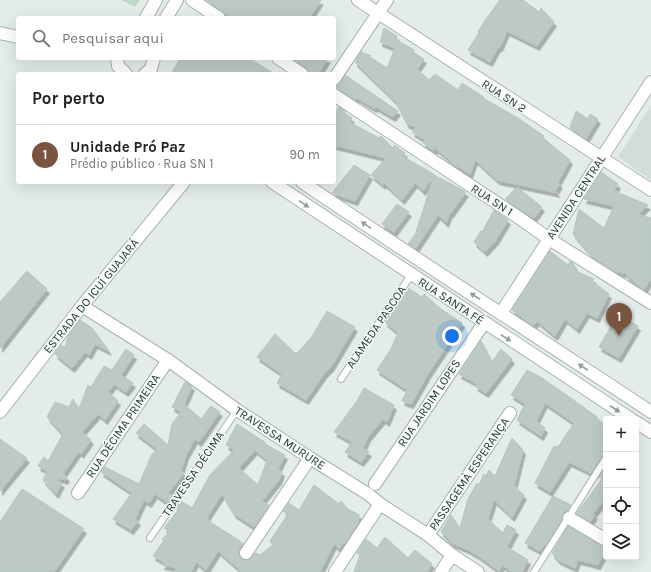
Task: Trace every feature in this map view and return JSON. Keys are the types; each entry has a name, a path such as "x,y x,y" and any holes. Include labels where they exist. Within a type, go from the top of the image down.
{"street":[{"path":"147,16 156,0"},
{"path":"167,16 177,0"},
{"path":"192,0 216,16"},
{"name":"RUA SN 2","path":"358,0 651,190"},
{"path":"336,76 387,0"},
{"path":"0,33 16,37"},
{"path":"115,60 124,72"},
{"path":"281,60 299,72"},
{"path":"147,72 155,65"},
{"name":"AVENIDA CENTRAL","path":"501,313 651,82"},
{"name":"RUA SN 1","path":"336,96 549,239 651,303"},
{"name":"ESTRADA DO ICUÍ GUAJARÁ","path":"0,412 82,306 182,184"},
{"name":"RUA SANTA FÉ","path":"275,184 626,416"},
{"name":"RUA SANTA FÉ","path":"305,184 381,236 651,412"},
{"path":"372,249 381,236"},
{"name":"TRAVESSA MURURE","path":"82,306 168,360 237,410 368,494 380,504 478,572"},
{"name":"RUA JARDIM LOPES","path":"375,484 484,323"},
{"name":"RUA DÉCIMA PRIMEIRA","path":"78,493 168,360"},
{"name":"PASSAGEMÀ ESPERANÇA","path":"428,536 510,413"},
{"path":"639,424 651,432"},
{"path":"246,553 310,458"},
{"path":"335,572 380,504"},
{"path":"569,518 603,538"},
{"path":"441,572 452,555"}],"lane":[{"name":"ALAMEDA PASCOA","path":"341,379 411,275"},
{"name":"TRAVESSA DÉCIMA","path":"150,538 237,410"},
{"path":"534,572 603,463"}],"shaded area":[{"path":"651,105 651,180 618,157"}],"green space":[{"path":"121,0 140,0 135,7"}],"building":[{"path":"206,0 321,0 310,16 229,16"},
{"path":"500,0 523,0 539,12 541,8 554,22 537,46 507,31 500,47 498,47 490,62 468,50 484,22"},
{"path":"384,28 397,36 395,39 414,50 413,52 424,59 417,69 429,80 435,74 458,90 462,83 544,136 543,138 570,160 558,182 560,184 555,191 558,193 497,180 475,160 470,174 451,163 452,162 435,148 434,151 423,143 425,140 412,132 416,127 407,124 396,102 355,62 361,52 371,56 370,57 387,68 395,48 380,42"},
{"path":"179,60 251,60 272,72 172,72"},
{"path":"295,60 327,60 319,72 308,72 306,68"},
{"path":"345,75 398,111 393,117 357,98 355,100 336,88"},
{"path":"339,107 345,111 344,113 352,118 349,122 379,138 381,136 393,148 394,145 405,153 402,156 440,179 466,192 450,213 446,223 438,215 416,248 408,244 415,235 434,176 423,191 415,183 402,200 384,183 383,185 371,175 386,158 336,146 336,112"},
{"path":"576,111 588,119 590,114 598,119 586,139 570,128"},
{"path":"354,165 370,175 355,201 332,193"},
{"path":"601,172 618,184 614,191 648,205 638,215 651,218 651,278 644,290 627,276 626,273 615,272 595,259 573,234 579,209 604,228 614,206 584,199"},
{"path":"517,187 542,207 534,218 505,199"},
{"path":"397,204 409,212 394,232 382,224"},
{"path":"494,210 508,220 496,240 485,252 474,242 481,231 482,232"},
{"path":"550,251 568,265 570,261 573,263 578,272 594,279 592,281 609,294 597,318 587,313 577,329 565,319 555,336 537,321 533,326 512,310"},
{"path":"27,271 47,289 0,348 0,302"},
{"path":"408,288 422,297 424,294 441,309 462,323 428,374 411,404 402,401 407,390 377,370 391,349 398,333 385,322"},
{"path":"327,311 355,327 331,367 324,374 306,400 277,383 282,374 257,357 275,334 296,354 311,338"},
{"path":"618,314 638,326 619,358 599,347"},
{"path":"80,320 92,328 109,351 95,344 89,355 85,352 72,368 55,354 61,345 65,348 68,336"},
{"path":"481,341 492,362 501,349 512,359 486,393 475,386 477,384 459,374"},
{"path":"126,349 134,355 121,375 133,383 126,392 114,384 108,392 118,401 105,420 98,414 82,432 91,440 81,454 79,451 63,474 67,477 65,480 60,478 58,481 62,483 56,494 43,480 47,471 38,466 44,457 48,461 63,434 47,417 55,402 69,407 73,399 79,409 88,385 91,387 104,366 112,370"},
{"path":"527,370 542,378 597,417 596,418 603,423 603,456 591,473 569,462 550,492 535,483 554,446 558,447 574,423 545,403 536,421 545,428 541,436 517,420 525,404 511,395"},
{"path":"185,382 192,386 184,404 201,419 211,406 220,412 199,442 195,439 186,455 181,471 184,473 168,493 173,496 168,503 155,494 149,503 144,500 135,519 138,521 131,530 113,519 132,493 101,472 105,467 139,484 152,454 158,450 136,433 144,424 168,445 172,424 181,412 172,407"},
{"path":"364,388 394,405 387,422 383,419 368,437 363,448 369,452 361,462 345,452 352,442 334,432 357,401"},
{"path":"237,424 266,443 265,444 285,455 278,469 282,472 279,480 262,501 269,505 254,527 234,514 222,494 207,517 209,518 207,520 243,544 239,552 239,556 242,559 249,560 255,553 260,555 273,545 270,541 288,514 283,511 289,503 299,510 314,485 339,504 341,501 348,509 359,515 358,523 344,544 343,543 339,549 334,544 320,572 242,572 218,551 206,570 196,562 191,572 175,572 177,568 162,565 164,562 153,556 164,540 162,539 170,532 164,528 178,510 176,508 181,501 192,508 210,475 234,450 226,445","holes":["255,450 267,460 258,485 239,468"]},
{"path":"512,438 523,450 514,486 524,495 512,517 494,500 488,519 503,533 507,525 516,530 507,547 528,560 522,572 512,572 502,565 499,571 471,551 452,543 441,532 451,515 460,528 468,499 477,483 479,485 484,474 486,476 489,470 495,476"},
{"path":"0,439 27,458 0,491"},
{"path":"603,471 603,502 593,514 595,515 590,522 576,514 602,479 599,477"},
{"path":"22,489 84,529 54,572 0,572 0,522"},
{"path":"553,496 571,505 563,514 562,519 545,546 544,545 540,551 525,543"},
{"path":"568,526 603,546 603,556 598,565 578,560 575,568 558,560 552,553"},
{"path":"385,537 408,558 415,550 432,564 427,572 354,572 360,555 357,553 366,539 377,548"}],"place":[{"name":"Unidade Pró Paz","path":"619,336"}]}
